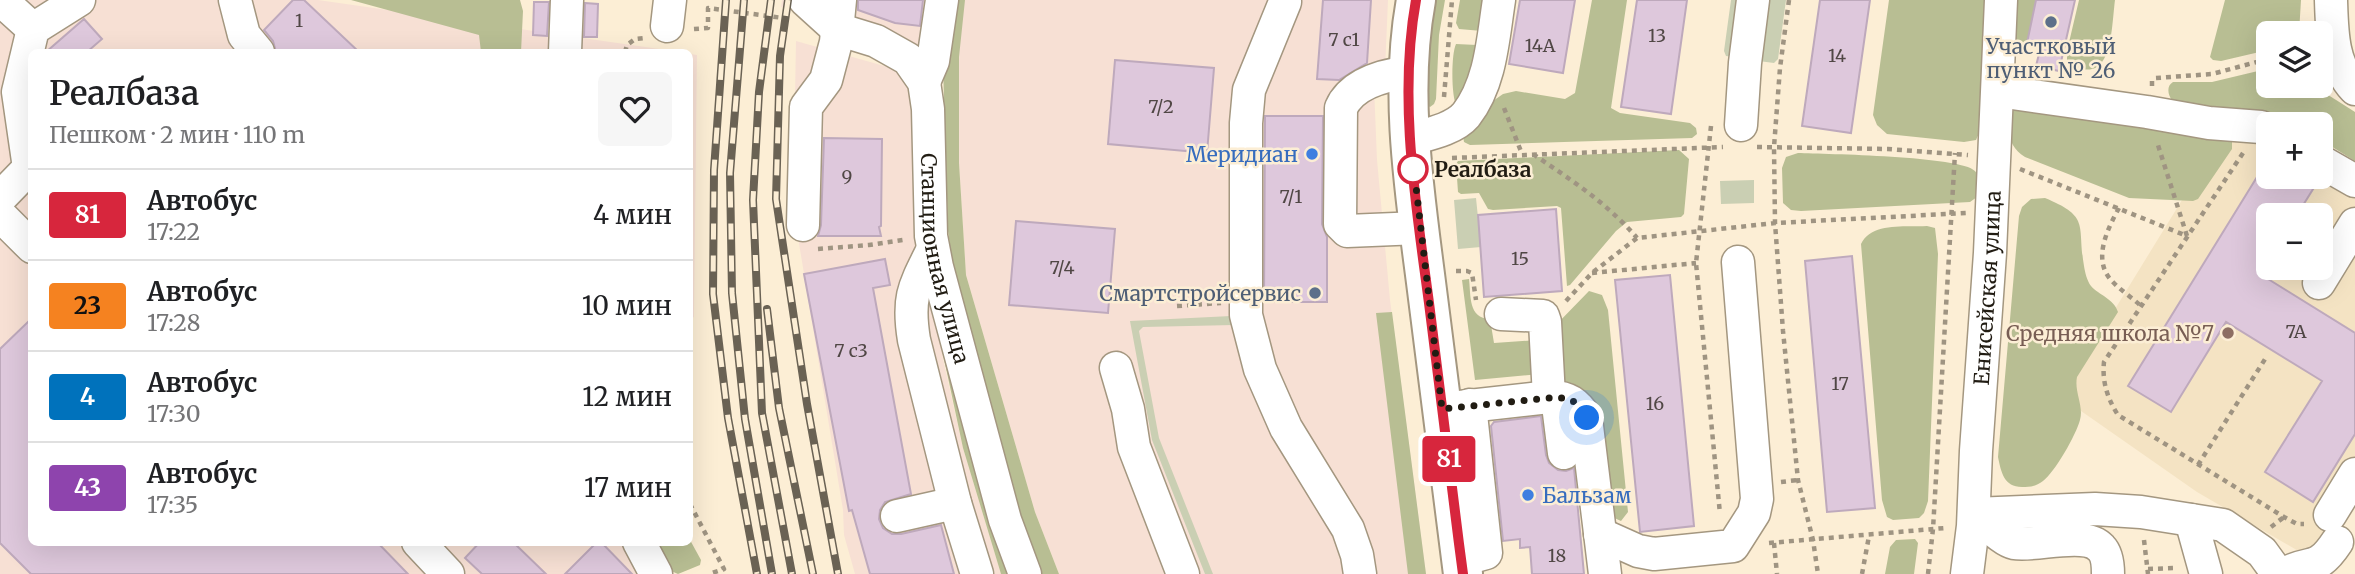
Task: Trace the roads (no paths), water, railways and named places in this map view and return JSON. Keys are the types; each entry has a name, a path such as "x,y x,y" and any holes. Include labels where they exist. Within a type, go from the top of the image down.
{"main road":[{"path":"1416,0 1410,72 1427,135 1419,228 1456,407 1462,567"}],"street":[{"path":"1,0 33,29"},
{"path":"28,49 33,29 79,0"},
{"path":"235,0 244,35 256,49"},
{"path":"565,49 567,0"},
{"path":"924,82 933,61 942,0"},
{"path":"1427,135 1465,116 1485,81 1499,0"},
{"path":"1746,136 1745,64 1753,0"},
{"name":"Енисейская улица","path":"1968,574 1974,514 1995,158 2001,0"},
{"path":"2331,0 2332,41 2343,72 2355,89"},
{"path":"1285,2 1249,90 1246,123 1246,315 1260,369 1286,428 1348,529 1360,574"},
{"path":"799,10 838,14 876,41 908,59 924,82"},
{"path":"803,225 806,107 825,80 836,42 838,14"},
{"path":"28,50 18,92 28,154"},
{"path":"1410,72 1374,79 1345,99 1341,108 1340,224 1347,232 1419,228"},
{"name":"Станционная улица","path":"924,82 928,109 933,249 1005,520 1025,574"},
{"path":"1998,92 2256,128"},
{"path":"2333,168 2355,181"},
{"path":"0,198 28,169"},
{"path":"0,215 28,243"},
{"path":"2319,283 2355,224"},
{"path":"933,249 915,286 910,313 914,341 977,574"},
{"path":"1600,534 1638,551 1654,554 1728,546 1754,513 1757,499 1738,262"},
{"path":"1501,314 1543,316 1553,397 1564,453"},
{"path":"1116,368 1128,409 1134,447 1183,574"},
{"path":"1456,407 1553,397 1573,401 1587,418 1605,574"},
{"path":"2284,574 2294,568 2316,565 2323,560 2355,474"},
{"path":"897,516 956,503"},
{"path":"1974,514 2095,509 2141,512 2223,525 2262,552 2278,574"},
{"path":"1974,514 2011,543 2087,540 2101,547 2107,559 2108,574"},
{"path":"2191,520 2195,571"},
{"path":"422,546 448,574"},
{"path":"641,546 656,574"}],"railway":[{"path":"726,0 714,170 713,294 728,418 757,574"},
{"path":"744,0 730,173 732,293 745,419 772,574"},
{"path":"771,0 759,92 753,200 762,413 792,574"},
{"path":"788,0 780,56 776,199 807,404 838,574"},
{"path":"767,309 779,408 813,574"}],"place":[{"name":"Участковый пункт № 26","path":"2051,22"},
{"name":"Меридиан","path":"1312,154"},
{"name":"Реалбаза","path":"1413,169"},
{"name":"Смартстройсервис","path":"1315,293"},
{"name":"Средняя школа №7","path":"2228,333"},
{"name":"Бальзам","path":"1528,495"}]}
